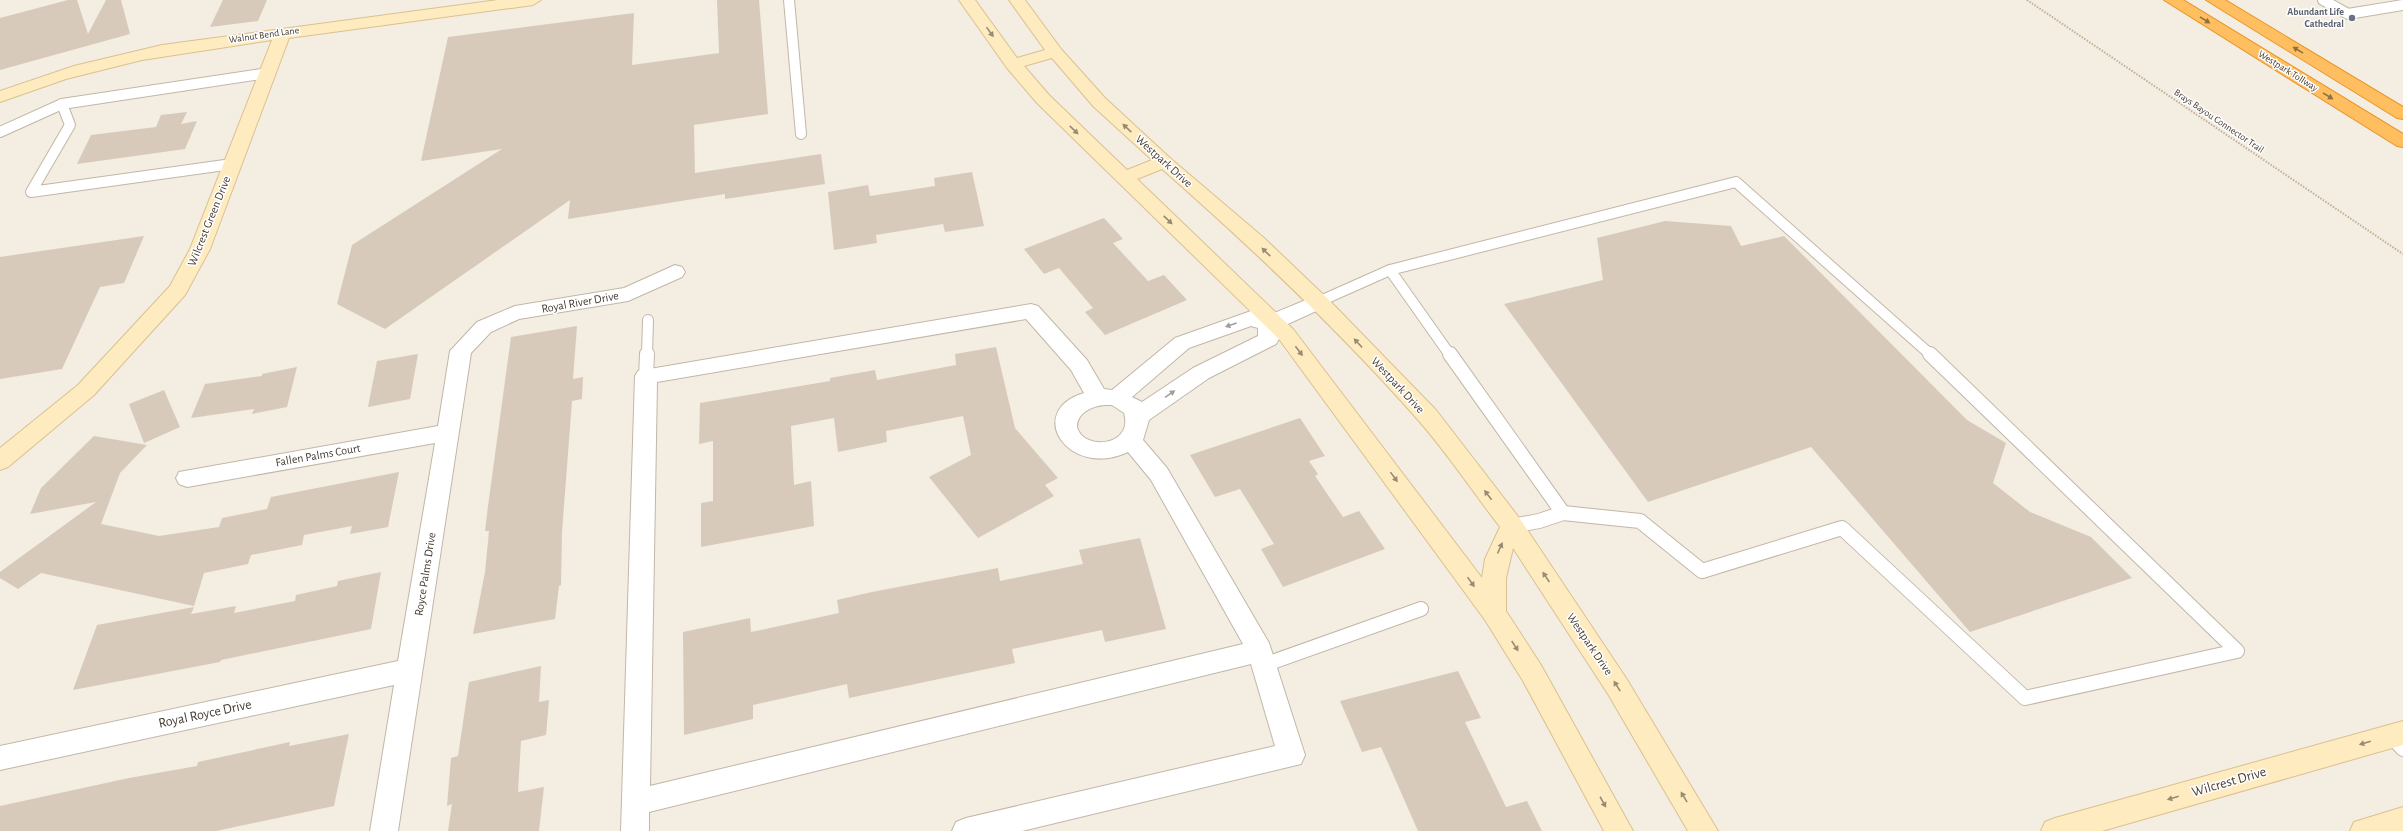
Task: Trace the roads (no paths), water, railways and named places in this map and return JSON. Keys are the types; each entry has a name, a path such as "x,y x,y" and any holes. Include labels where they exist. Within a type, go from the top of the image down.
{"highway":[{"name":"Westpark Tollway","path":"2172,0 2403,142"},
{"name":"Westpark Tollway","path":"2214,0 2403,114"}],"main road":[{"name":"Walnut Bend Lane","path":"0,96 18,89 114,60 162,50 482,3 533,0"},
{"path":"967,0 1013,64 1042,99 1271,322 1371,446 1494,613 1532,673 1619,831"},
{"name":"Westpark Drive","path":"1017,0 1054,52 1099,102 1164,162 1257,242 1318,302 1428,416 1512,526 1618,686 1704,831"},
{"name":"Wilcrest Green Drive","path":"0,461 86,390 178,290 200,249 283,32"},
{"path":"1013,64 1054,52"},
{"path":"1124,178 1164,162"},
{"path":"1494,613 1492,574 1499,549 1512,526"},
{"name":"Wilcrest Drive","path":"2055,831 2399,739"},
{"path":"2364,831 2403,820"}],"street":[{"name":"Royal River Drive","path":"484,327 515,314 628,294 675,272"},
{"path":"635,831 646,376 1031,310 1107,398 1134,408 1138,416 1139,424 1131,440 1122,446 1099,451 1076,444 1069,436 1066,427 1067,418 1073,409 1082,403 1107,398 1182,343 1251,318 1271,322 1318,302"},
{"path":"1138,416 1201,373 1269,339 1271,322"},
{"name":"Royce Palms Drive","path":"384,831 461,351 484,327"},
{"name":"Fallen Palms Court","path":"187,478 448,432"},
{"path":"966,831 1292,755 1262,658 1159,474 1131,440"},
{"path":"636,802 1262,658"},
{"name":"Royal Royce Drive","path":"0,758 410,670"}],"lane":[{"path":"789,0 801,134"},
{"path":"2323,0 2348,14 2403,5"},
{"path":"0,132 62,104 268,73"},
{"path":"62,104 70,125 31,192 232,164"},
{"path":"1318,302 1390,270 1736,182 1910,334 2238,651 2025,698 1842,528 1702,571 1640,521 1563,513 1539,521 1512,526"},
{"path":"1390,270 1563,513"},
{"path":"646,376 648,320"},
{"path":"1262,658 1421,609"}],"place":[{"name":"Abundant Life Cathedral","path":"2352,18"}]}
